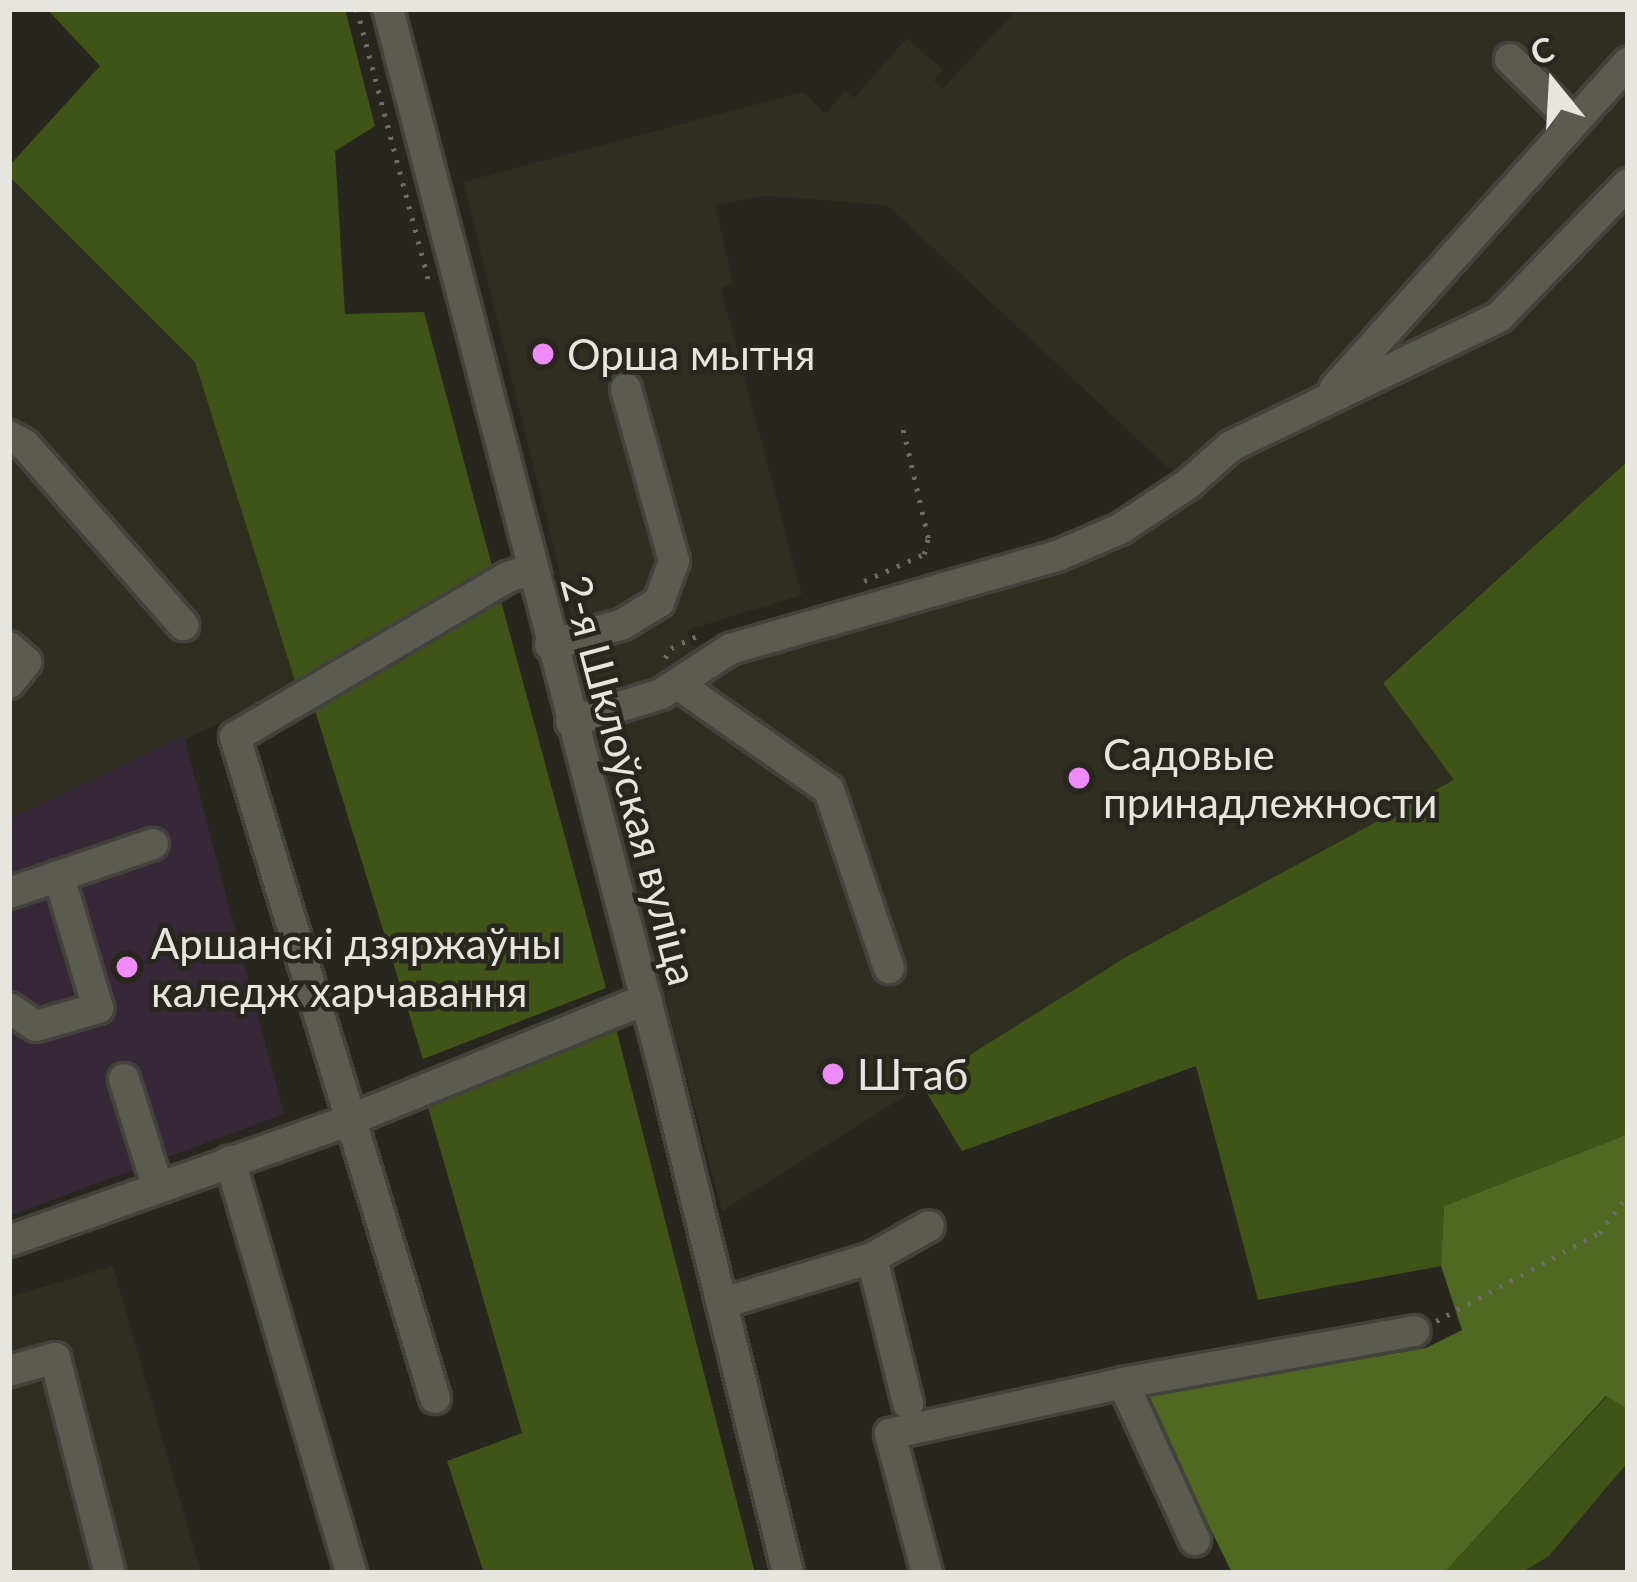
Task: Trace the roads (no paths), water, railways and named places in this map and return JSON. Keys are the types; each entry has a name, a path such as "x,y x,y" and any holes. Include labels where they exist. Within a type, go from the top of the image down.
{"street":[{"name":"2-я Шклоўская вуліца","path":"388,9 530,570 646,999 788,1573"},
{"path":"1510,59 1574,122"},
{"path":"1326,398 1628,63"},
{"path":"571,722 679,685 703,662 730,649 1057,556 1120,529 1187,484 1231,446 1498,316 1628,184"},
{"path":"550,644 623,624 659,602 674,561 626,388"},
{"path":"9,436 26,445 183,625"},
{"path":"435,1398 235,737 475,595 530,570"},
{"path":"9,647 26,662 9,683"},
{"path":"679,685 829,790 889,968"},
{"path":"9,893 153,844"},
{"path":"9,1008 36,1026 98,1008 59,876"},
{"path":"9,1241 350,1120 646,999"},
{"path":"124,1079 157,1185"},
{"path":"230,1161 351,1573"},
{"path":"723,1303 872,1258 928,1226"},
{"path":"872,1258 908,1404"},
{"path":"927,1573 890,1434 1123,1383 1414,1331"},
{"path":"9,1371 55,1358 110,1573"},
{"path":"1123,1383 1195,1540"}],"place":[{"name":"Орша мытня","path":"543,354"},
{"name":"Садовые принадлежности","path":"1079,778"},
{"name":"Аршанскі дзяржаўны каледж харчавання","path":"127,967"},
{"name":"Штаб","path":"833,1074"}]}
